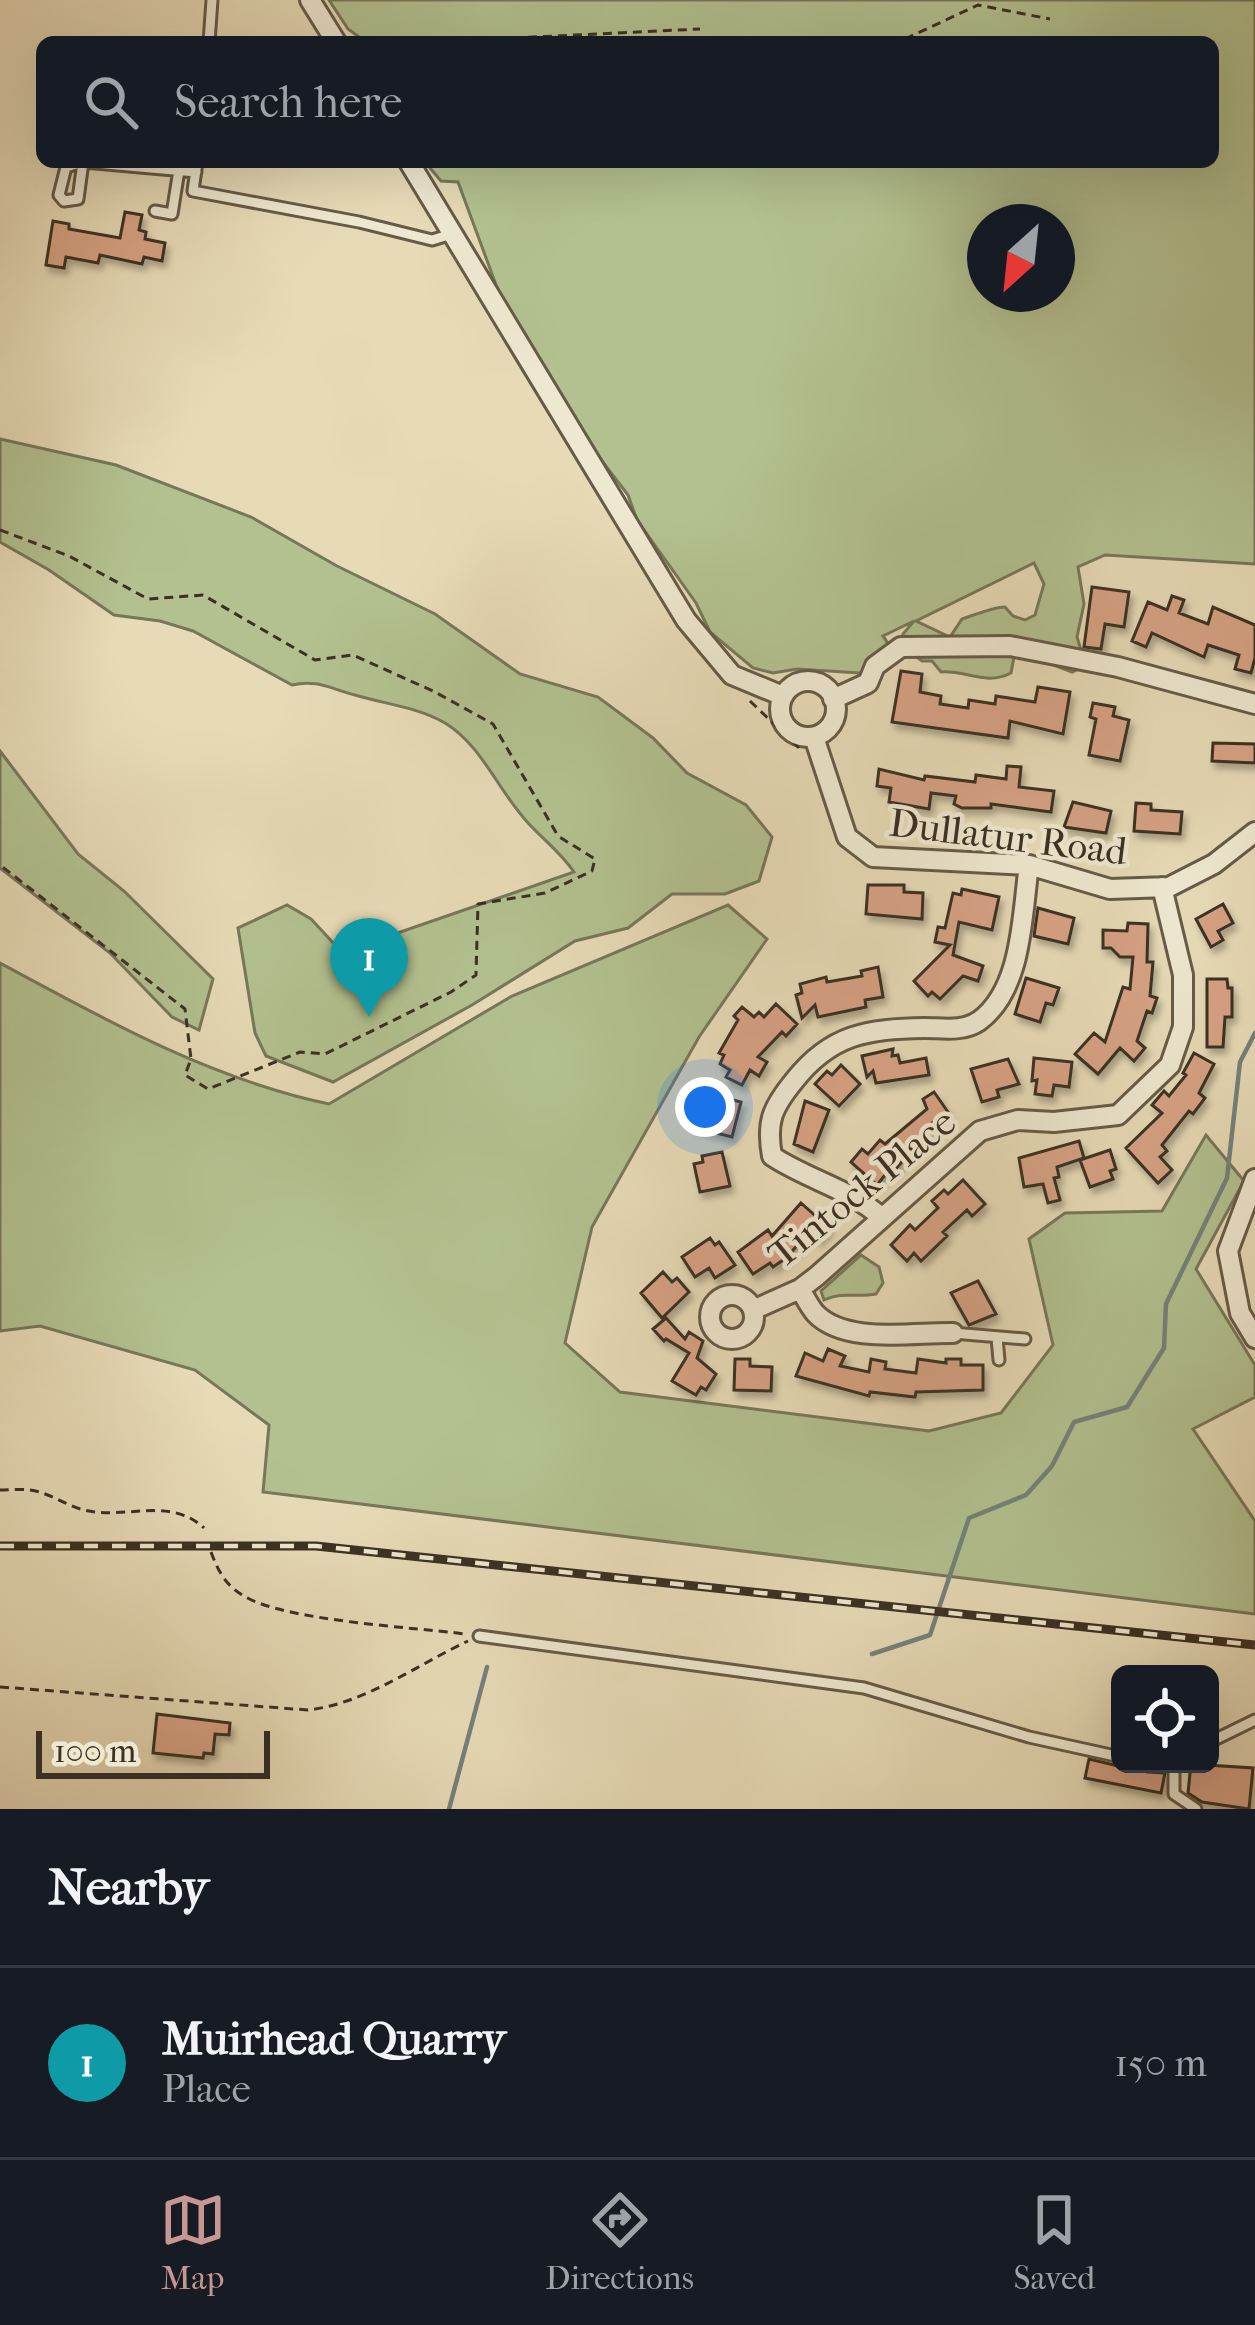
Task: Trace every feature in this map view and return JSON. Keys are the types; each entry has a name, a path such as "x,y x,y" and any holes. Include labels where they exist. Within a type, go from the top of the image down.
{"street":[{"path":"310,0 332,36"},
{"path":"413,168 686,620 732,676 783,696"},
{"path":"833,699 868,683 875,666 901,647 1010,646 1118,667 1255,704"},
{"path":"807,681 826,688 833,699 832,724 814,736 789,730 781,717 783,696 807,681"},
{"name":"Dullatur Road","path":"814,736 847,837 873,857 1029,865 1110,889 1162,887 1214,864 1255,832"},
{"path":"883,1218 863,1200 794,1171 772,1156 767,1126 806,1065 837,1040 885,1031 956,1030 979,1021 1003,993 1015,956 1029,865"},
{"name":"Tintock Place","path":"753,1310 800,1289 980,1131 1018,1120 1054,1122 1118,1115 1170,1065 1184,1028 1183,975 1162,887"},
{"path":"1255,1179 1228,1251 1240,1313 1255,1338"},
{"path":"800,1289 818,1316 838,1327 859,1332 953,1334"},
{"path":"922,1311 922,1333"}],"lane":[{"path":"209,36 212,0"},
{"path":"154,168 190,168"},
{"path":"196,168 193,191 432,240 452,234"},
{"path":"155,211 172,214 178,170"},
{"path":"953,1334 1025,1339"},
{"path":"997,1338 999,1360"},
{"path":"479,1636 864,1688 1029,1738 1111,1755"},
{"path":"1219,1738 1255,1720"},
{"path":"1171,1773 1174,1794 1196,1809"}],"path":[{"path":"911,36 978,5 1049,19"},
{"path":"555,36 700,29"},
{"path":"0,530 69,556 148,598 203,595 316,660 353,655 493,724 558,836 595,859 592,871 545,893 478,904 476,975 451,992 326,1054 300,1052 208,1089 185,1075 191,1059 185,1009 0,865"},
{"path":"0,1490 37,1491 81,1510 113,1514 151,1509 192,1517 204,1528"},
{"path":"211,1552 218,1571 245,1598 285,1611 479,1636"},
{"path":"0,1688 330,1708 479,1636"}],"green space":[{"path":"329,0 1255,0 1255,564 1105,555 1078,567 1084,604 1077,637 1081,650 1097,653 1099,659 1072,672 1028,655 1014,657 1011,673 1002,677 941,672 932,661 922,661 909,651 903,634 914,621 883,636 888,660 873,680 860,673 797,669 773,673 753,668 710,632 502,301 458,182 441,181 430,168 1219,168 1219,36 358,36","holes":["1034,563 1044,584 1035,615 1025,620 1005,607 995,608 962,619 950,637 916,621"]},
{"path":"0,439 116,465 251,517 435,614 520,674 598,697 653,738 687,773 746,805 772,837 759,881 725,894 672,894 628,928 575,941 333,1082 266,1056 255,1033 238,928 287,905 311,919 337,947 363,945 574,872 519,812 470,744 445,723 324,685 292,685 193,631 114,615 0,542"},
{"path":"0,751 78,854 124,891 213,979 199,1030 172,1017 110,953 0,868"},
{"path":"728,905 767,939 699,1037 592,1227 565,1343 620,1392 929,1431 1001,1413 1053,1345 1029,1239 1065,1213 1162,1211 1206,1135 1244,1181 1196,1269 1255,1365 1255,1397 1193,1429 1255,1521 1255,1614 263,1492 269,1425 195,1370 40,1326 0,1331 0,963 201,1063 329,1104 512,996"},
{"path":"861,1255 879,1267 883,1283 876,1294 824,1300 821,1291"}],"building":[{"path":"125,212 142,215 139,230 146,232 145,239 165,243 162,261 144,257 142,264 100,255 98,263 66,257 64,268 46,265 53,221 69,224 69,229 120,238"},
{"path":"1092,587 1129,592 1124,627 1105,624 1101,649 1084,647"},
{"path":"1172,596 1184,600 1179,613 1208,624 1213,607 1255,625 1251,673 1235,669 1239,655 1208,645 1204,657 1152,633 1146,647 1132,641 1148,602 1167,610"},
{"path":"901,671 922,674 920,692 941,696 940,704 968,708 969,700 995,704 996,696 1035,702 1038,687 1070,692 1063,734 1010,721 1008,738 892,722"},
{"path":"1093,703 1115,707 1113,716 1129,720 1120,761 1089,755 1096,719 1090,717"},
{"path":"1213,743 1255,744 1255,763 1212,761"},
{"path":"1007,766 1021,767 1019,787 1054,791 1051,812 991,804 991,808 962,808 954,804 956,796 931,793 929,809 889,802 891,788 877,786 879,769 924,780 925,776 975,782 976,775 1006,779"},
{"path":"1073,802 1111,811 1106,833 1064,827"},
{"path":"1136,803 1151,804 1151,810 1182,812 1180,834 1134,831"},
{"path":"868,885 904,885 904,892 923,893 922,919 866,914"},
{"path":"962,889 999,897 992,930 959,922 953,955 983,966 978,981 963,976 940,999 932,992 928,996 914,981 950,945 935,942 938,927 945,928 953,893 961,895"},
{"path":"1223,904 1233,923 1218,931 1223,940 1211,947 1196,919"},
{"path":"1038,908 1074,918 1068,944 1034,936"},
{"path":"1128,923 1148,924 1147,962 1153,962 1150,996 1157,998 1137,1041 1145,1048 1134,1061 1120,1048 1098,1074 1075,1054 1094,1033 1105,1042 1123,987 1130,989 1133,957 1120,957 1111,948 1103,948 1103,930 1127,931"},
{"path":"878,967 883,997 865,1000 866,1007 818,1017 815,1005 802,1018 796,995 802,993 800,984 826,977 827,982 862,976 861,971"},
{"path":"1026,978 1059,988 1053,1005 1046,1003 1040,1022 1015,1014"},
{"path":"1207,979 1227,979 1232,988 1232,1017 1225,1017 1223,1047 1207,1047"},
{"path":"776,1004 797,1024 758,1057 767,1062 759,1076 750,1070 742,1085 726,1077 730,1070 720,1064 724,1055 719,1053 738,1020 734,1016 742,1007 754,1017 759,1012 764,1017"},
{"path":"893,1049 892,1056 898,1055 900,1063 926,1058 929,1075 876,1083 873,1071 867,1077 862,1056"},
{"path":"1194,1053 1214,1064 1199,1093 1205,1098 1162,1145 1167,1151 1160,1157 1172,1170 1158,1183 1126,1148 1162,1113 1152,1105 1164,1091 1169,1096 1186,1075"},
{"path":"1034,1058 1072,1062 1069,1087 1054,1085 1052,1096 1035,1094"},
{"path":"1008,1059 1019,1084 997,1090 999,1097 982,1102 971,1069"},
{"path":"841,1065 860,1084 839,1106 815,1084"},
{"path":"934,1092 948,1112 926,1127 929,1131 877,1185 851,1162 862,1149 868,1154 880,1140 885,1144 927,1109 923,1099"},
{"path":"710,1094 741,1102 732,1137 696,1128"},
{"path":"805,1101 829,1110 813,1152 794,1144"},
{"path":"1079,1141 1084,1158 1057,1167 1059,1177 1054,1178 1060,1200 1048,1203 1043,1184 1024,1187 1019,1158"},
{"path":"1110,1150 1116,1169 1110,1171 1113,1179 1090,1187 1080,1160"},
{"path":"722,1152 730,1186 700,1192 694,1164 703,1162 702,1156"},
{"path":"963,1180 985,1204 972,1216 967,1210 921,1261 914,1253 907,1261 891,1245 910,1225 915,1230 938,1208 932,1201 944,1190 948,1194"},
{"path":"801,1203 829,1228 818,1240 809,1232 786,1258 753,1274 738,1252 768,1230 772,1236"},
{"path":"710,1238 715,1245 719,1242 735,1265 715,1278 709,1268 695,1277 682,1257"},
{"path":"663,1272 672,1282 677,1278 689,1292 662,1318 641,1293"},
{"path":"978,1281 996,1314 969,1325 951,1293"},
{"path":"666,1318 685,1339 689,1332 703,1341 697,1358 716,1374 706,1390 701,1387 696,1395 672,1381 689,1353 664,1341 653,1329"},
{"path":"828,1349 845,1356 840,1366 869,1372 871,1359 886,1362 885,1369 916,1373 918,1359 946,1363 946,1359 961,1359 961,1365 983,1365 983,1390 916,1392 915,1397 870,1392 869,1396 796,1376 805,1353 823,1361"},
{"path":"735,1359 750,1359 750,1366 772,1367 771,1391 734,1390"},
{"path":"157,1714 230,1723 229,1735 215,1734 213,1754 204,1753 203,1758 153,1753"},
{"path":"1089,1759 1111,1764 1111,1773 1165,1773 1161,1793 1085,1778"},
{"path":"1219,1766 1253,1768 1249,1809 1202,1802 1188,1793 1190,1773 1219,1773"}],"waterway":[{"path":"872,1654 930,1635 969,1518 1026,1495 1052,1466 1074,1422 1127,1407 1164,1348 1166,1304 1227,1178 1240,1062 1255,1033"},
{"path":"449,1809 487,1667"}],"railway":[{"path":"0,1546 316,1546 1255,1645"}],"place":[{"name":"Muirhead Quarry","path":"369,1017"}]}
